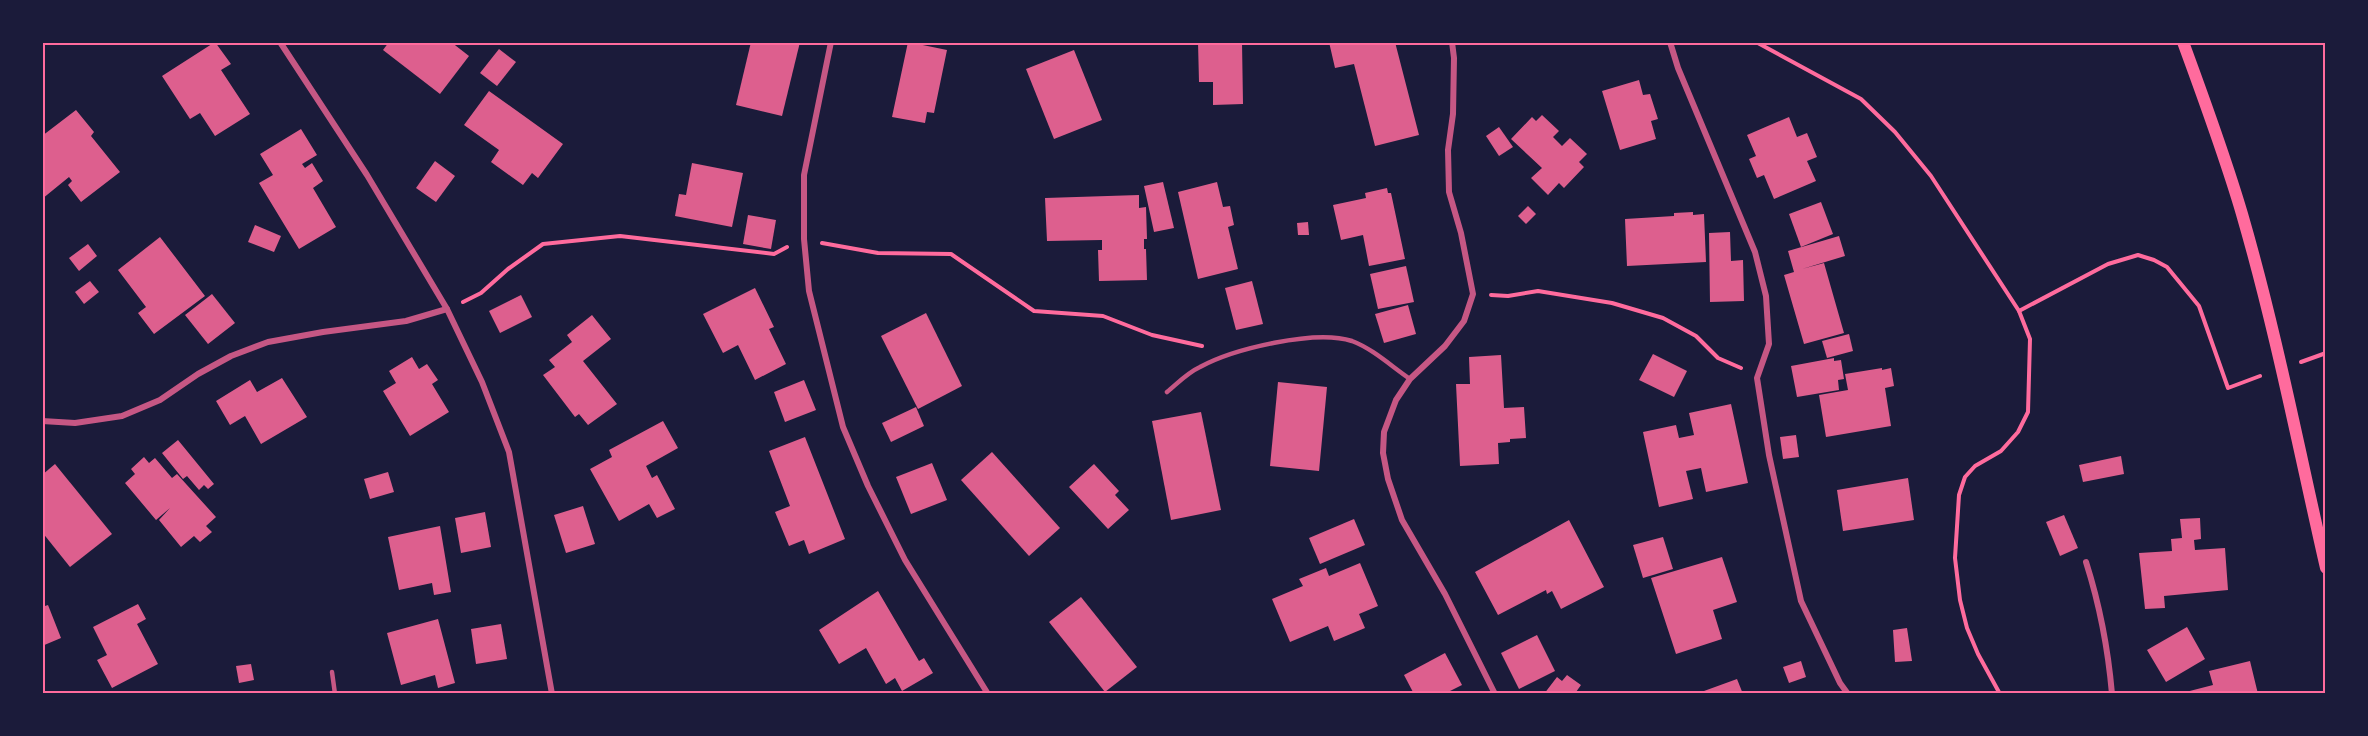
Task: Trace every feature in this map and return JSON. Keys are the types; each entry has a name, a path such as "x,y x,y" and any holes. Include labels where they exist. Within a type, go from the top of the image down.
{"main road":[{"path":"2183,42 2208,111 2244,225 2273,335 2326,568"}],"street":[{"path":"280,42 367,175 447,309 482,382 509,452 552,694"},
{"path":"831,42 804,175 804,239 809,291 843,427 868,486 905,560 988,694"},
{"path":"1452,42 1454,58 1453,103 1448,150 1449,192 1461,233 1473,294 1464,321 1445,346 1410,379 1396,400 1384,432 1383,453 1388,479 1402,520 1445,594 1495,694"},
{"path":"1670,42 1678,68 1758,262 1766,296 1769,344 1757,378 1769,455 1801,601 1840,683 1848,694"},
{"path":"42,421 75,423 122,416 160,400 198,374 231,356 268,342 405,321 447,309"},
{"path":"2086,562 2099,604 2109,658 2112,694"}],"lane":[{"path":"1167,392 1187,374 1228,355 1290,340 1326,338 1351,341 1375,353 1410,379"},
{"path":"332,672 335,694"}],"path":[{"path":"1756,42 1861,99 1895,132 1931,176 2019,311 2030,339 2028,412 2018,432 2001,451 1975,466 1965,477 1959,495 1955,558 1960,600 1967,628 1978,654 2000,694"},
{"path":"447,309 481,293 508,269 543,244 620,236 774,254 804,239 878,253 951,254 1034,311 1103,316 1152,335 1191,342 1228,355"},
{"path":"2019,311 2108,264 2138,255 2167,267 2199,306 2226,381"},
{"path":"1473,294 1508,296 1538,291 1612,303 1663,318 1696,336 1718,358 1757,378"}],"building":[{"path":"215,42 231,64 221,70 250,114 215,136 200,113 190,119 162,76"},
{"path":"389,42 451,42 469,56 440,94 383,50"},
{"path":"751,42 800,42 782,116 736,105"},
{"path":"908,42 947,50 934,113 927,112 925,123 892,117"},
{"path":"1198,42 1242,42 1243,104 1213,105 1213,82 1199,82"},
{"path":"1329,42 1395,42 1419,135 1375,146 1354,64 1335,68"},
{"path":"499,49 516,62 497,86 480,73"},
{"path":"1074,50 1102,120 1054,139 1026,69"},
{"path":"1639,80 1643,95 1650,94 1658,119 1651,121 1656,139 1620,150 1602,91"},
{"path":"489,91 563,144 538,178 532,173 523,185 491,162 499,150 464,125"},
{"path":"76,110 94,132 91,136 120,172 81,202 68,185 72,181 69,177 42,199 42,136"},
{"path":"1542,115 1559,131 1553,137 1562,146 1570,138 1587,154 1579,162 1584,167 1564,188 1559,183 1548,195 1531,178 1542,168 1511,139 1532,117 1536,121"},
{"path":"1789,117 1797,137 1807,133 1817,157 1807,161 1816,181 1774,199 1764,175 1757,178 1749,159 1756,156 1747,135"},
{"path":"1499,127 1513,147 1499,156 1486,136"},
{"path":"301,129 317,155 302,164 305,168 312,163 323,181 313,188 336,227 299,249 259,183 273,175 260,154"},
{"path":"435,161 455,176 436,202 416,188"},
{"path":"692,163 743,173 732,227 675,216 679,194 686,195"},
{"path":"1163,182 1174,228 1154,232 1144,186"},
{"path":"1217,182 1223,207 1230,206 1234,225 1228,227 1238,269 1198,279 1178,192"},
{"path":"1387,188 1388,193 1391,193 1405,259 1369,266 1363,235 1341,240 1333,205 1366,198 1365,193"},
{"path":"1139,195 1139,208 1146,207 1147,239 1144,239 1144,249 1146,249 1147,280 1099,281 1098,250 1102,250 1102,240 1047,241 1045,198"},
{"path":"1821,202 1833,234 1801,247 1789,214"},
{"path":"1528,206 1536,214 1526,224 1518,216"},
{"path":"1693,212 1693,215 1704,214 1706,262 1627,266 1625,219 1674,216 1674,213"},
{"path":"748,215 776,220 771,249 743,244"},
{"path":"1308,222 1309,235 1298,235 1297,223"},
{"path":"255,225 281,236 274,252 248,242"},
{"path":"1730,232 1731,261 1743,260 1744,301 1710,302 1709,233"},
{"path":"1839,236 1845,256 1802,269 1824,263 1844,333 1804,344 1784,275 1794,272 1788,251"},
{"path":"160,237 205,296 154,334 138,313 146,307 118,270"},
{"path":"88,244 97,256 79,271 69,258"},
{"path":"1406,266 1414,302 1378,309 1370,274"},
{"path":"90,281 99,292 84,304 75,292"},
{"path":"1252,281 1263,324 1236,330 1225,288"},
{"path":"755,288 774,327 769,329 786,364 755,380 738,345 723,353 703,314"},
{"path":"212,294 235,323 208,344 185,315"},
{"path":"521,295 532,317 500,333 489,311"},
{"path":"1408,305 1416,334 1384,343 1375,314"},
{"path":"926,313 962,386 918,409 881,336"},
{"path":"592,315 611,339 583,361 617,404 588,425 579,414 575,417 543,375 555,367 549,360 572,342 567,335"},
{"path":"1849,334 1853,351 1827,358 1822,341"},
{"path":"1653,354 1687,371 1674,397 1639,380"},
{"path":"1501,355 1504,408 1524,407 1526,438 1510,439 1510,442 1498,443 1499,464 1460,466 1456,384 1470,384 1469,357"},
{"path":"412,357 419,369 427,364 438,380 432,384 449,412 410,436 383,391 396,383 389,371"},
{"path":"1834,358 1834,361 1841,360 1844,379 1838,380 1839,390 1797,397 1791,366"},
{"path":"1882,368 1882,370 1891,368 1894,386 1885,388 1891,426 1826,437 1819,395 1848,390 1845,374"},
{"path":"282,378 307,417 261,444 245,416 230,425 216,401 250,380 257,392"},
{"path":"804,380 816,410 785,422 774,392"},
{"path":"1278,382 1327,387 1319,471 1270,466"},
{"path":"1731,404 1748,483 1706,492 1701,468 1686,471 1693,499 1659,507 1643,432 1676,425 1679,438 1694,435 1689,413"},
{"path":"916,407 924,426 891,442 882,423"},
{"path":"1201,412 1221,510 1171,520 1152,421"},
{"path":"663,421 678,448 646,466 652,478 657,475 675,509 657,518 649,504 619,521 590,469 612,457 609,450"},
{"path":"1796,435 1799,457 1783,459 1780,437"},
{"path":"805,437 845,539 809,554 804,540 789,546 775,512 790,506 769,451"},
{"path":"178,440 214,484 208,489 204,485 199,490 187,476 183,479 162,453"},
{"path":"992,452 1060,528 1029,556 961,480"},
{"path":"2121,456 2124,474 2083,482 2079,465"},
{"path":"144,457 149,463 155,458 172,478 177,474 216,517 206,526 212,532 200,542 194,536 181,547 159,520 170,508 156,520 125,483 135,474 131,469"},
{"path":"932,463 947,500 911,514 896,477"},
{"path":"55,464 112,534 70,567 42,532 42,475"},
{"path":"1094,464 1119,491 1115,495 1129,510 1108,529 1069,487"},
{"path":"388,472 394,492 370,499 364,479"},
{"path":"1908,478 1914,520 1843,531 1837,490"},
{"path":"583,506 595,544 566,553 554,515"},
{"path":"485,512 491,547 461,553 455,518"},
{"path":"2064,515 2078,548 2060,556 2046,522"},
{"path":"2200,518 2201,539 2194,540 2195,550 2225,548 2228,590 2164,596 2165,608 2145,609 2139,553 2172,551 2171,539 2182,538 2180,519"},
{"path":"1354,519 1365,545 1320,564 1309,538"},
{"path":"1569,520 1604,587 1561,609 1552,591 1547,594 1546,590 1498,615 1475,572"},
{"path":"440,526 451,592 434,595 432,583 399,590 388,537"},
{"path":"1663,537 1673,569 1643,578 1633,545"},
{"path":"1722,557 1737,602 1713,610 1722,639 1676,654 1651,578"},
{"path":"1360,563 1378,606 1359,614 1365,628 1334,641 1328,626 1290,642 1272,599 1303,586 1299,579 1326,568 1329,576"},
{"path":"878,591 919,661 924,658 933,673 902,691 895,678 886,684 866,648 839,664 819,630"},
{"path":"1081,597 1137,667 1105,692 1049,622"},
{"path":"138,604 146,619 137,624 158,664 112,688 97,660 107,655 93,627"},
{"path":"48,605 61,638 42,646 42,607"},
{"path":"438,619 455,683 438,688 435,675 401,685 387,633"},
{"path":"501,624 507,659 476,664 471,629"},
{"path":"2187,627 2205,659 2166,682 2147,650"},
{"path":"1907,628 1912,661 1895,662 1893,630"},
{"path":"1537,635 1555,671 1519,689 1501,653"},
{"path":"1445,653 1462,685 1444,694 1414,694 1404,675"},
{"path":"1801,661 1806,677 1789,683 1783,667"},
{"path":"2250,661 2258,694 2178,694 2213,685 2209,671"},
{"path":"251,664 254,680 239,683 236,666"},
{"path":"1567,675 1581,685 1576,692 1580,694 1544,694 1557,677 1562,681"},
{"path":"1737,679 1743,694 1705,694 1704,691"}]}
